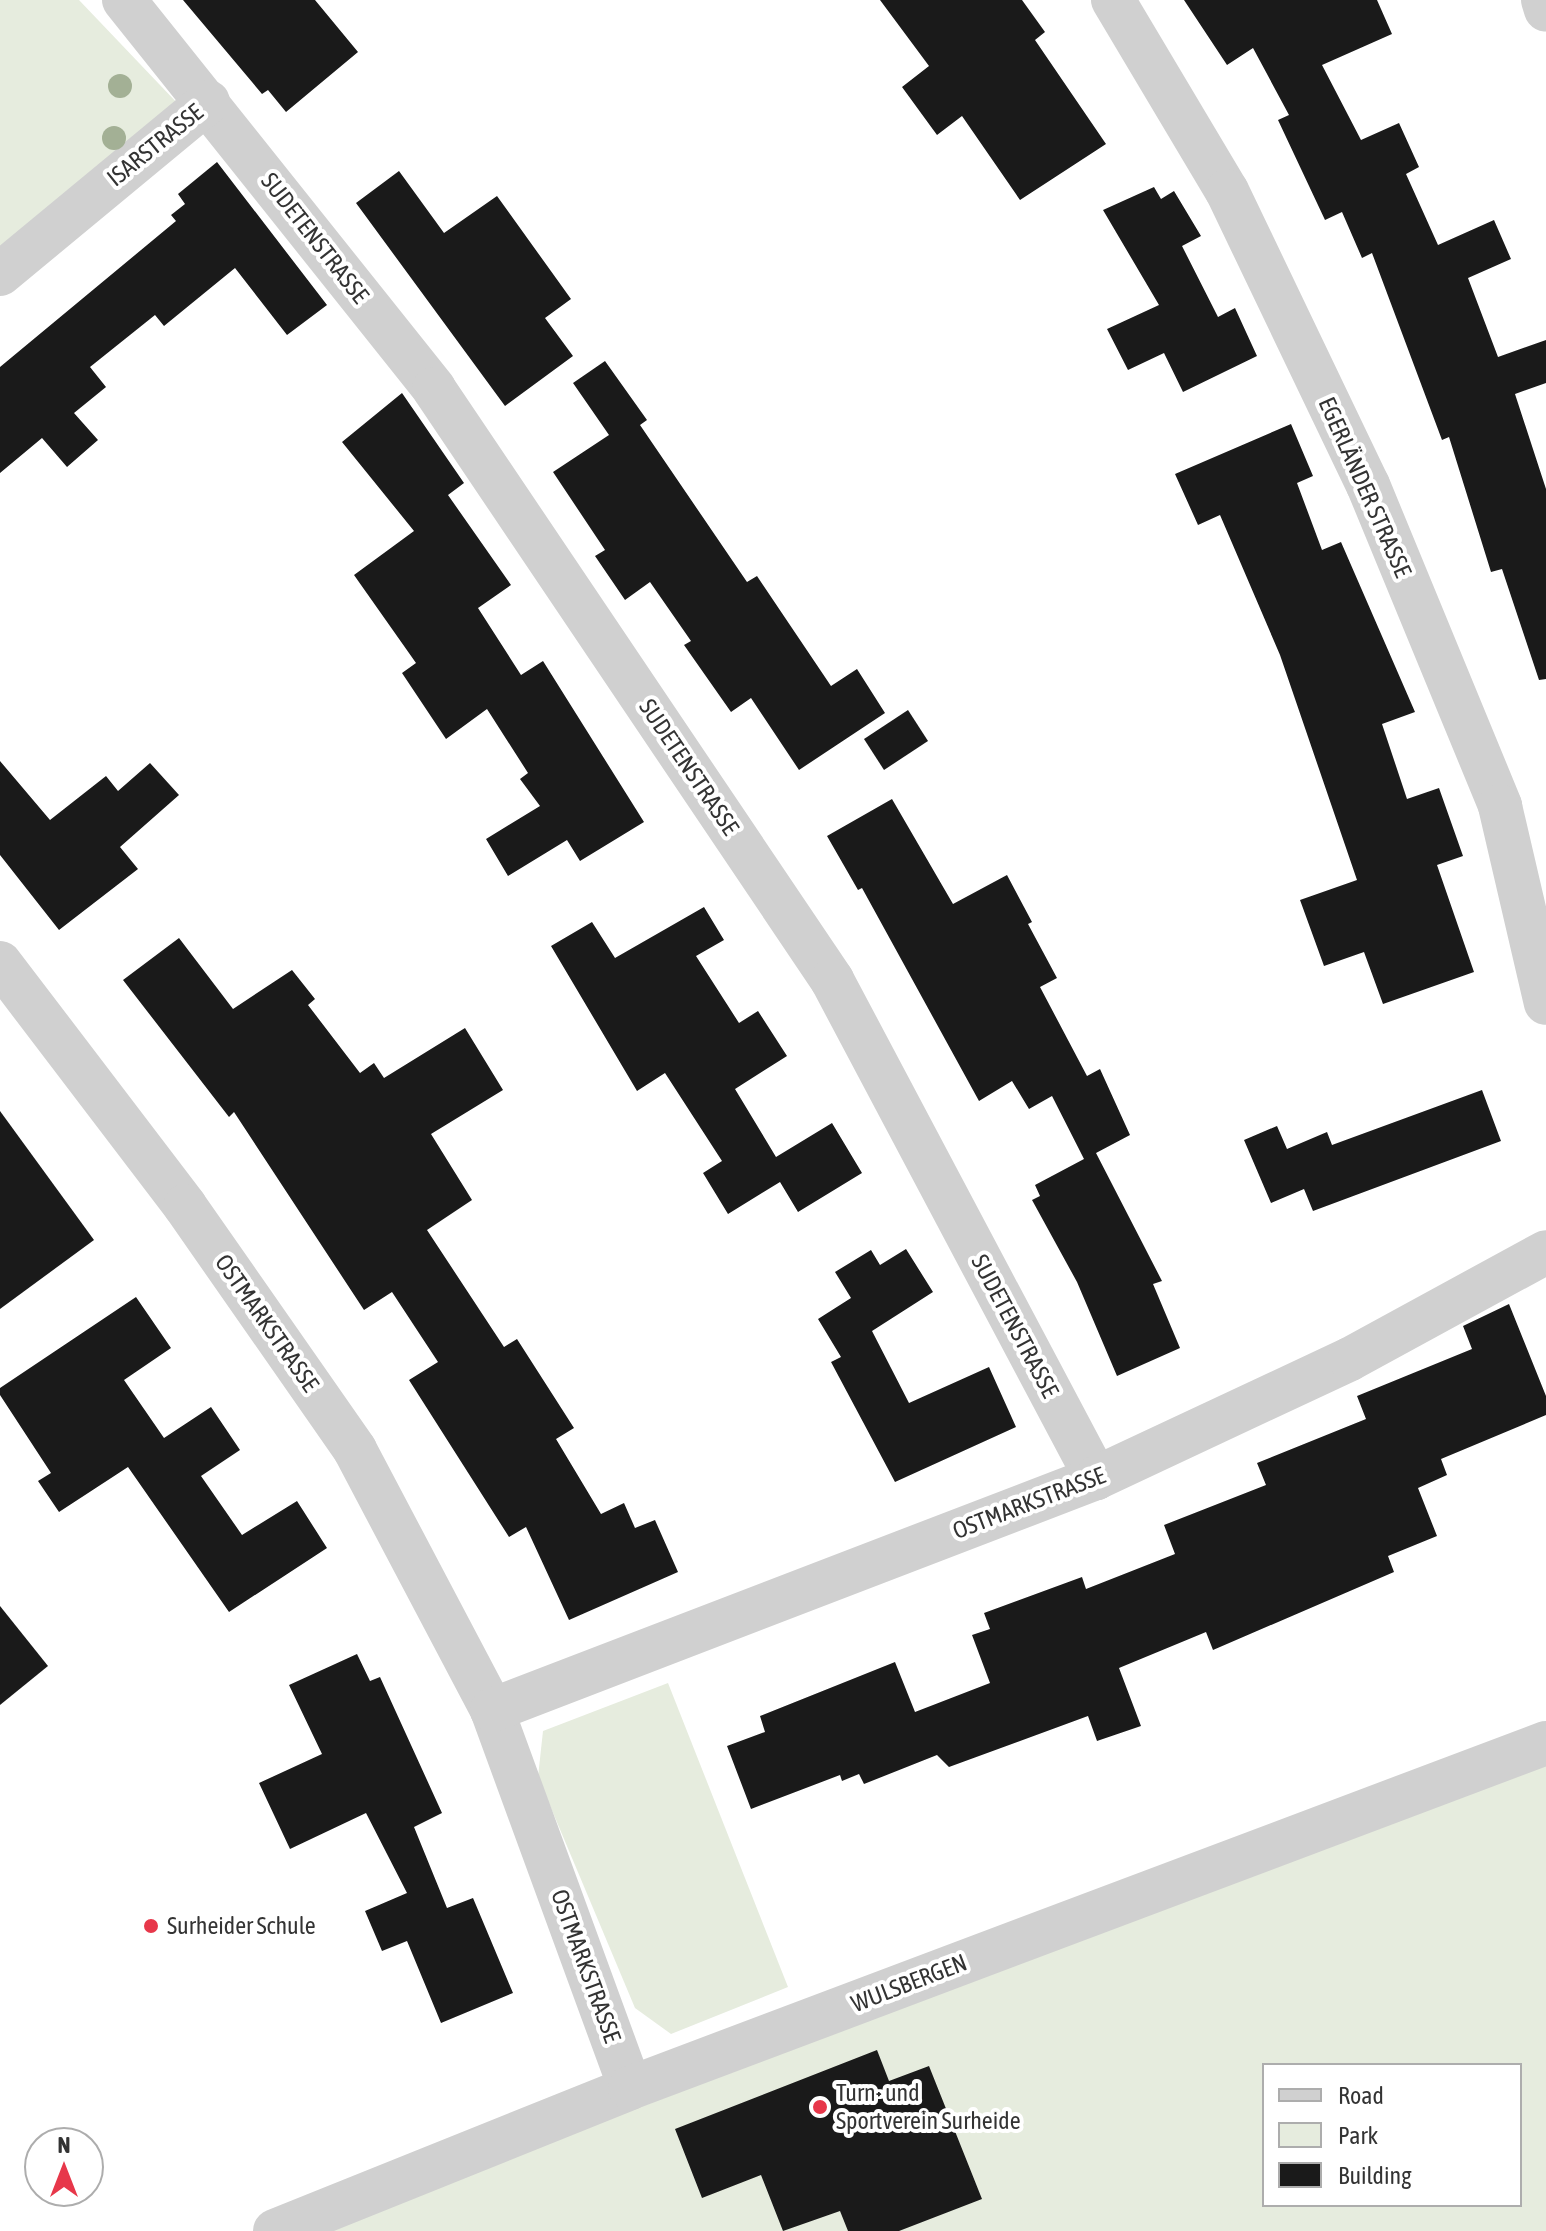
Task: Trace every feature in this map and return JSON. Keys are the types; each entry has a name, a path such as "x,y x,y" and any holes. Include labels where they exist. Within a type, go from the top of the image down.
{"street":[{"name":"ISARSTRASSE","path":"0,274 208,102 124,0"},
{"name":"EGERLÄNDER STRASSE","path":"1113,0 1227,191 1368,485 1500,806 1546,1003"},
{"path":"1543,0 1546,10"},
{"name":"SUDETENSTRASSE","path":"208,102 434,389 832,980 1096,1478"},
{"name":"OSTMARKSTRASSE","path":"0,963 185,1206 355,1450 492,1710 630,2088"},
{"name":"OSTMARKSTRASSE","path":"492,1710 1096,1478 1350,1359 1546,1252"},
{"name":"WULSBERGEN","path":"275,2231 630,2088 1546,1743"}],"green space":[{"path":"0,0 79,0 180,106 0,256"},
{"path":"668,1683 788,1987 671,2034 635,2008 538,1777 543,1731"},
{"path":"1546,1761 1546,2231 307,2231"}],"building":[{"path":"183,0 315,0 358,52 286,112 268,90 262,94"},
{"path":"880,0 1022,0 1045,32 1035,40 1106,144 1020,200 962,116 937,135 902,87 929,66"},
{"path":"1184,0 1377,0 1392,34 1322,65 1361,140 1399,123 1419,167 1406,174 1438,245 1494,220 1511,259 1468,278 1498,357 1546,340 1546,383 1515,394 1546,489 1546,679 1539,680 1502,569 1491,572 1449,437 1442,440 1372,253 1362,258 1342,212 1325,220 1278,120 1289,115 1253,48 1227,65"},
{"path":"217,162 327,305 287,335 235,268 164,326 155,315 90,367 106,387 74,413 98,440 67,467 42,438 0,473 0,367 176,221 171,215 185,204 178,194"},
{"path":"399,171 444,233 497,196 571,299 545,318 573,356 505,406 356,203"},
{"path":"1154,187 1161,199 1174,191 1201,236 1182,246 1218,317 1235,308 1257,356 1183,392 1164,353 1128,370 1107,329 1159,305 1103,210"},
{"path":"605,361 647,420 640,425 747,582 757,576 831,686 857,669 885,713 799,770 751,698 731,712 684,645 691,641 650,582 625,600 595,556 605,550 553,472 609,435 573,383"},
{"path":"402,393 464,483 448,495 511,585 478,608 521,675 543,661 644,822 580,861 567,840 508,876 486,839 540,806 520,779 528,773 487,709 446,739 402,673 416,663 354,575 414,531 342,442"},
{"path":"1291,424 1313,476 1297,483 1322,550 1341,542 1415,712 1382,724 1407,799 1439,788 1463,856 1437,865 1474,972 1383,1004 1364,952 1324,966 1300,900 1357,880 1280,655 1220,515 1198,525 1175,474"},
{"path":"908,710 928,741 884,770 864,739"},
{"path":"0,761 50,820 106,776 118,791 150,763 179,795 120,847 138,869 59,930 0,855"},
{"path":"892,799 953,904 1007,875 1032,922 1028,924 1057,978 1040,987 1087,1076 1100,1069 1130,1135 1096,1153 1162,1281 1153,1284 1180,1348 1117,1376 1077,1282 1032,1200 1040,1196 1035,1185 1084,1159 1052,1096 1029,1109 1012,1081 979,1101 862,888 858,890 827,836"},
{"path":"704,907 724,940 696,956 739,1023 758,1011 787,1056 735,1089 776,1157 832,1123 862,1173 798,1212 780,1182 728,1214 703,1173 722,1161 665,1073 637,1091 551,946 592,922 615,958"},
{"path":"179,938 233,1009 292,970 315,999 308,1005 360,1073 374,1063 384,1078 465,1028 503,1090 431,1134 472,1200 427,1230 504,1347 517,1339 574,1428 556,1439 601,1514 624,1503 635,1528 655,1520 678,1572 569,1620 526,1527 509,1537 409,1380 438,1362 392,1292 364,1310 234,1112 229,1117 123,980"},
{"path":"1482,1090 1501,1141 1313,1211 1304,1189 1271,1203 1244,1140 1277,1126 1287,1149 1327,1132 1332,1145"},
{"path":"0,1111 94,1240 0,1309"},
{"path":"906,1249 933,1292 872,1331 909,1403 989,1367 1016,1427 895,1482 831,1362 841,1357 818,1319 851,1298 835,1272 871,1250 880,1265"},
{"path":"136,1297 171,1348 124,1380 164,1438 211,1407 240,1450 201,1476 242,1535 297,1501 327,1548 229,1612 128,1467 59,1512 38,1481 51,1473 0,1395 0,1388"},
{"path":"1509,1304 1546,1396 1546,1415 1441,1459 1447,1475 1418,1488 1437,1536 1388,1556 1394,1572 1213,1650 1206,1632 1119,1668 1141,1726 1097,1741 1088,1716 949,1767 937,1755 864,1784 859,1774 842,1781 840,1775 751,1809 727,1746 765,1732 760,1716 895,1662 915,1712 990,1683 972,1635 990,1629 984,1613 1082,1577 1086,1589 1175,1554 1164,1525 1266,1485 1257,1463 1366,1419 1357,1396 1472,1349 1463,1326"},
{"path":"0,1606 48,1666 0,1705"},
{"path":"357,1654 370,1681 380,1677 442,1813 414,1827 447,1908 473,1898 513,1993 441,2023 407,1941 382,1951 365,1911 407,1893 366,1813 290,1849 259,1783 322,1754 289,1685"},
{"path":"877,2050 889,2081 929,2066 982,2199 899,2231 848,2231 840,2211 783,2231 761,2175 702,2198 675,2129"}],"place":[{"name":"Surheider Schule","path":"151,1926"},
{"name":"Turn- und Sportverein Surheide","path":"820,2107"}]}
